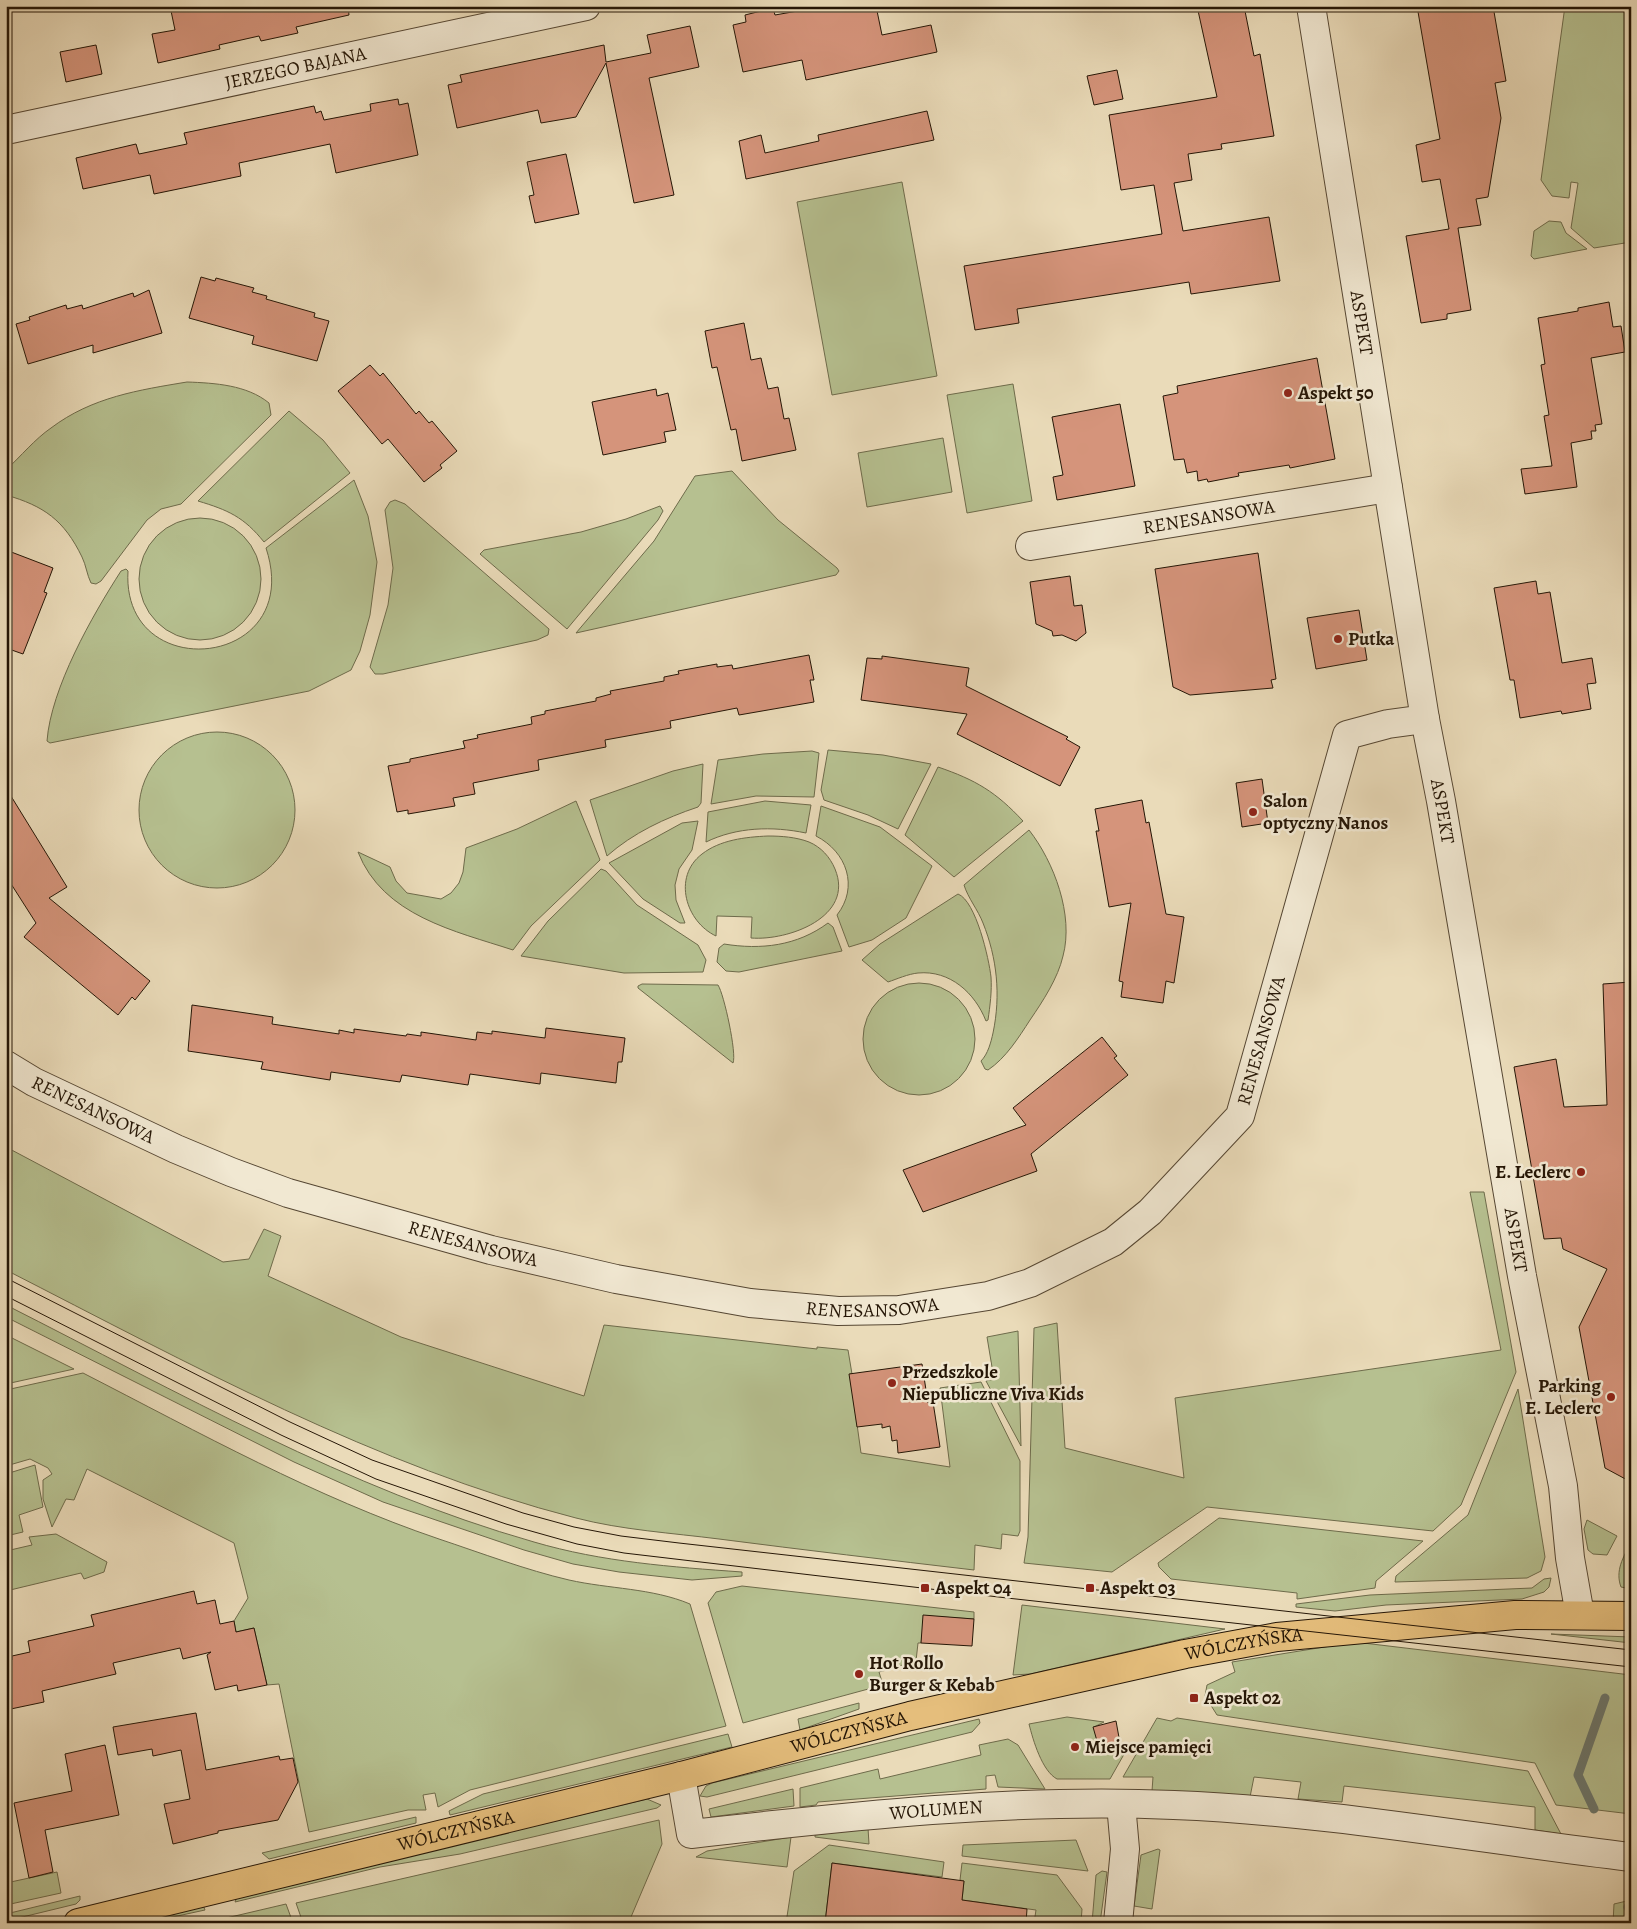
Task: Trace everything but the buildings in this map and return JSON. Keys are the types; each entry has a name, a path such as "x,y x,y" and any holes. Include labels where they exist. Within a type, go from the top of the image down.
{"main road":[{"name":"WÓLCZYŃSKA","path":"78,1923 122,1918 910,1716 1185,1654 1277,1637 1515,1615 1631,1616"}],"street":[{"name":"JERZEGO BAJANA","path":"6,130 586,6"},
{"name":"ASPEKT","path":"1311,6 1425,719 1441,801 1522,1276 1562,1486 1570,1558 1580,1616"},
{"name":"RENESANSOWA","path":"1030,546 1388,488"},
{"name":"RENESANSOWA","path":"6,1065 34,1082 176,1149 231,1172 288,1193 491,1250 616,1279 750,1303 838,1310 899,1310 988,1296 1030,1283 1112,1242 1150,1212 1240,1116 1347,735 1388,724 1425,719"},
{"name":"WOLUMEN","path":"680,1776 691,1834 900,1812 1121,1804"},
{"path":"1118,1923 1125,1849 1121,1804 1294,1812 1631,1857"}],"green space":[{"path":"1565,6 1621,6 1631,18 1631,242 1594,248 1571,228 1578,183 1571,182 1569,198 1552,196 1541,180"},
{"path":"902,182 937,376 832,395 797,202"},
{"path":"1549,221 1561,222 1566,233 1587,249 1534,259 1531,256 1534,231"},
{"path":"187,382 219,384 251,392 269,403 271,415 181,504 161,509 147,520 101,581 96,584 91,583 82,557 68,533 60,524 52,516 31,504 6,495 6,470 45,432 83,409 116,396"},
{"path":"1013,384 1032,501 967,513 947,395"},
{"path":"289,411 323,440 350,473 264,542 242,520 227,511 198,501"},
{"path":"943,438 952,492 867,507 858,453"},
{"path":"732,471 778,520 837,568 839,571 836,575 576,633 654,541 695,476"},
{"path":"354,480 368,516 377,562 370,615 360,651 351,670 309,691 50,743 47,741 56,698 75,653 121,571 126,569 128,571 134,608 152,633 179,647 209,648 238,639 260,619 271,588 266,548"},
{"path":"395,500 405,504 549,629 548,635 537,640 383,674 375,674 370,667 388,605 393,568 385,510 390,502"},
{"path":"660,506 663,511 658,520 567,629 480,554 484,550 581,532 626,519"},
{"path":"200,518 223,522 243,536 257,556 261,579 257,602 243,622 223,636 200,640 177,636 157,622 143,602 139,579 143,556 157,536 177,522"},
{"path":"217,732 247,738 260,745 272,755 282,767 289,780 295,810 289,840 282,853 272,865 260,875 247,882 217,888 187,882 174,875 162,865 152,853 145,840 139,810 145,780 152,767 162,755 174,745 187,738"},
{"path":"828,750 883,755 931,764 898,829 868,815 824,800 821,790"},
{"path":"812,751 819,753 814,797 756,796 711,804 718,760 763,754"},
{"path":"703,764 701,803 698,807 650,827 628,840 607,856 590,800 673,771"},
{"path":"938,767 985,788 1004,802 1023,821 954,877 905,835"},
{"path":"576,801 600,860 531,926 513,950 445,928 403,906 385,892 369,874 358,852 390,867 396,881 407,893 441,899 451,893 459,883 463,872 466,848 517,829"},
{"path":"765,801 811,805 806,833 780,829 755,829 730,833 706,842 708,812"},
{"path":"821,806 880,827 932,866 906,918 872,940 849,947 837,915 844,904 847,893 846,871 835,851 816,836"},
{"path":"698,821 692,850 679,869 675,885 676,900 685,923 680,923 643,899 609,863 682,823"},
{"path":"1029,830 1046,857 1060,890 1064,907 1066,940 1061,964 1045,997 1012,1047 1001,1060 988,1070 985,1069 981,1061 990,1044 993,1033 997,1005 996,977 988,936 964,885"},
{"path":"768,836 799,839 813,844 821,850 831,860 835,869 839,886 836,900 827,913 814,923 783,935 766,938 751,938 752,917 717,916 716,936 697,921 690,910 686,898 685,886 687,875 693,864 702,854 717,845 742,838"},
{"path":"601,869 606,871 637,905 698,945 706,960 703,972 624,973 521,956 548,921"},
{"path":"958,894 965,899 976,919 988,957 991,988 988,1020 986,1021 975,1001 960,985 951,979 930,973 918,973 906,975 888,982 862,960 880,944"},
{"path":"828,923 833,927 842,951 739,972 726,971 717,962 719,948 724,944 765,946 778,944 804,937"},
{"path":"919,983 941,987 959,999 971,1017 975,1039 971,1061 959,1079 941,1091 919,1095 897,1091 879,1079 867,1061 863,1039 867,1017 879,999 897,987"},
{"path":"642,984 718,985 729,1024 734,1057 733,1063 638,988"},
{"path":"6,1147 223,1262 249,1259 264,1229 281,1236 268,1276 401,1337 584,1396 604,1325 817,1349 817,1347 848,1350 861,1453 950,1467 940,1388 981,1382 1020,1461 1020,1531 1018,1536 1002,1534 1001,1549 975,1545 974,1570 611,1526 502,1497 429,1471 356,1442 285,1410 144,1341 6,1270"},
{"path":"1470,1192 1484,1192 1516,1372 1461,1505 1433,1531 1207,1507 1112,1572 1024,1563 1028,1537 1034,1328 1057,1323 1065,1448 1184,1478 1175,1398 1501,1350"},
{"path":"6,1305 265,1436 397,1495 465,1520 560,1549 611,1559 663,1566 742,1572 742,1576 692,1580 619,1572 573,1564 524,1550 383,1502 294,1462 6,1317"},
{"path":"1018,1331 1021,1446 986,1381 994,1379 987,1337"},
{"path":"6,1335 74,1369 6,1384"},
{"path":"83,1373 258,1463 348,1504 393,1522 553,1576 584,1583 661,1595 690,1604 726,1726 470,1790 438,1807 435,1793 423,1795 426,1810 408,1810 309,1832 279,1684 267,1685 254,1628 236,1632 234,1621 248,1598 234,1543 87,1469 74,1500 66,1499 52,1527 43,1499 43,1480 52,1474 48,1468 30,1459 6,1466 6,1390"},
{"path":"1518,1389 1545,1557 1541,1571 1527,1578 1395,1582 1396,1576 1468,1515"},
{"path":"35,1465 43,1507 19,1515 23,1532 6,1536 6,1474"},
{"path":"1219,1518 1423,1541 1376,1581 1375,1588 1297,1599 1297,1593 1171,1579 1159,1567 1158,1563"},
{"path":"1587,1520 1617,1536 1607,1555 1593,1554 1588,1550 1584,1529"},
{"path":"56,1534 107,1562 104,1572 84,1579 81,1573 6,1591 6,1551 32,1545 29,1537"},
{"path":"1631,1543 1631,1589 1621,1587 1619,1570"},
{"path":"1551,1578 1549,1587 1544,1592 1522,1599 1386,1605 1335,1611 1296,1607 1296,1604 1370,1595 1532,1588 1544,1579"},
{"path":"742,1586 974,1612 974,1619 926,1616 921,1643 918,1643 916,1661 879,1672 883,1685 743,1723 708,1603 716,1592"},
{"path":"1022,1605 1225,1629 1030,1674 1013,1675"},
{"path":"1551,1634 1631,1637 1631,1643"},
{"path":"1355,1642 1631,1675 1631,1814 1556,1805 1535,1763 1217,1715 1205,1696 1207,1685 1235,1672 1232,1662"},
{"path":"859,1703 859,1709 800,1730 798,1719"},
{"path":"1067,1717 1104,1722 1094,1727 1101,1754 1127,1749 1110,1779 1057,1779 1047,1769 1039,1754 1029,1724"},
{"path":"1157,1718 1171,1721 1177,1718 1528,1771 1561,1834 1535,1830 1535,1807 1344,1786 1342,1802 1298,1799 1301,1782 1254,1777 1250,1797 1152,1791 1153,1777 1123,1777"},
{"path":"979,1719 980,1723 972,1732 707,1797 700,1796 706,1786 712,1783"},
{"path":"728,1734 732,1747 450,1815 449,1811 483,1794"},
{"path":"1008,1739 1018,1745 1045,1789 998,1787 995,1775 986,1776 986,1789 818,1802 816,1805 800,1807 800,1788 878,1769 880,1779 981,1755 979,1745"},
{"path":"793,1789 794,1806 711,1817 709,1809"},
{"path":"647,1799 661,1805 657,1808 460,1854 380,1867 235,1902 237,1897"},
{"path":"416,1817 416,1823 269,1859 262,1853"},
{"path":"659,1820 662,1844 631,1917 631,1923 303,1923 296,1903"},
{"path":"868,1828 869,1844 815,1837 815,1835"},
{"path":"791,1837 787,1867 696,1857 707,1851"},
{"path":"1076,1840 1088,1871 962,1856 963,1845"},
{"path":"829,1845 944,1862 942,1877 832,1863 825,1923 786,1923 794,1871"},
{"path":"1160,1850 1152,1909 1134,1906 1141,1855"},
{"path":"962,1863 1057,1875 1082,1909 1081,1923 1034,1923 1036,1910 962,1900 964,1881 960,1880"},
{"path":"1102,1871 1107,1872 1100,1923 1092,1923 1096,1875"},
{"path":"57,1872 61,1893 6,1905 6,1883"},
{"path":"80,1896 80,1900 76,1904 6,1921 6,1914"},
{"path":"1631,1900 1631,1923 1613,1923 1614,1904"},
{"path":"286,1904 293,1923 205,1923"},
{"path":"203,1905 205,1910 145,1923 147,1920"}],"waterway":[{"path":"1594,1809 1578,1775 1605,1698"},
{"path":"1628,1907 1631,1913"}],"tram line":[{"path":"6,1278 290,1422 372,1460 523,1513 574,1527 621,1536 679,1543 1631,1650"},
{"path":"6,1296 281,1435 376,1479 506,1524 577,1544 624,1553 1007,1598 1631,1667"}],"place":[{"name":"Aspekt 50","path":"1288,393"},
{"name":"Putka","path":"1338,639"},
{"name":"Salon optyczny Nanos","path":"1253,812"},
{"name":"E. Leclerc","path":"1581,1172"},
{"name":"Przedszkole Niepubliczne Viva Kids","path":"892,1383"},
{"name":"Parking E. Leclerc","path":"1611,1397"},
{"name":"Aspekt 04","path":"925,1588"},
{"name":"Aspekt 03","path":"1090,1588"},
{"name":"Hot Rollo Burger & Kebab","path":"859,1674"},
{"name":"Aspekt 02","path":"1194,1698"},
{"name":"Miejsce pamięci","path":"1075,1747"}]}
